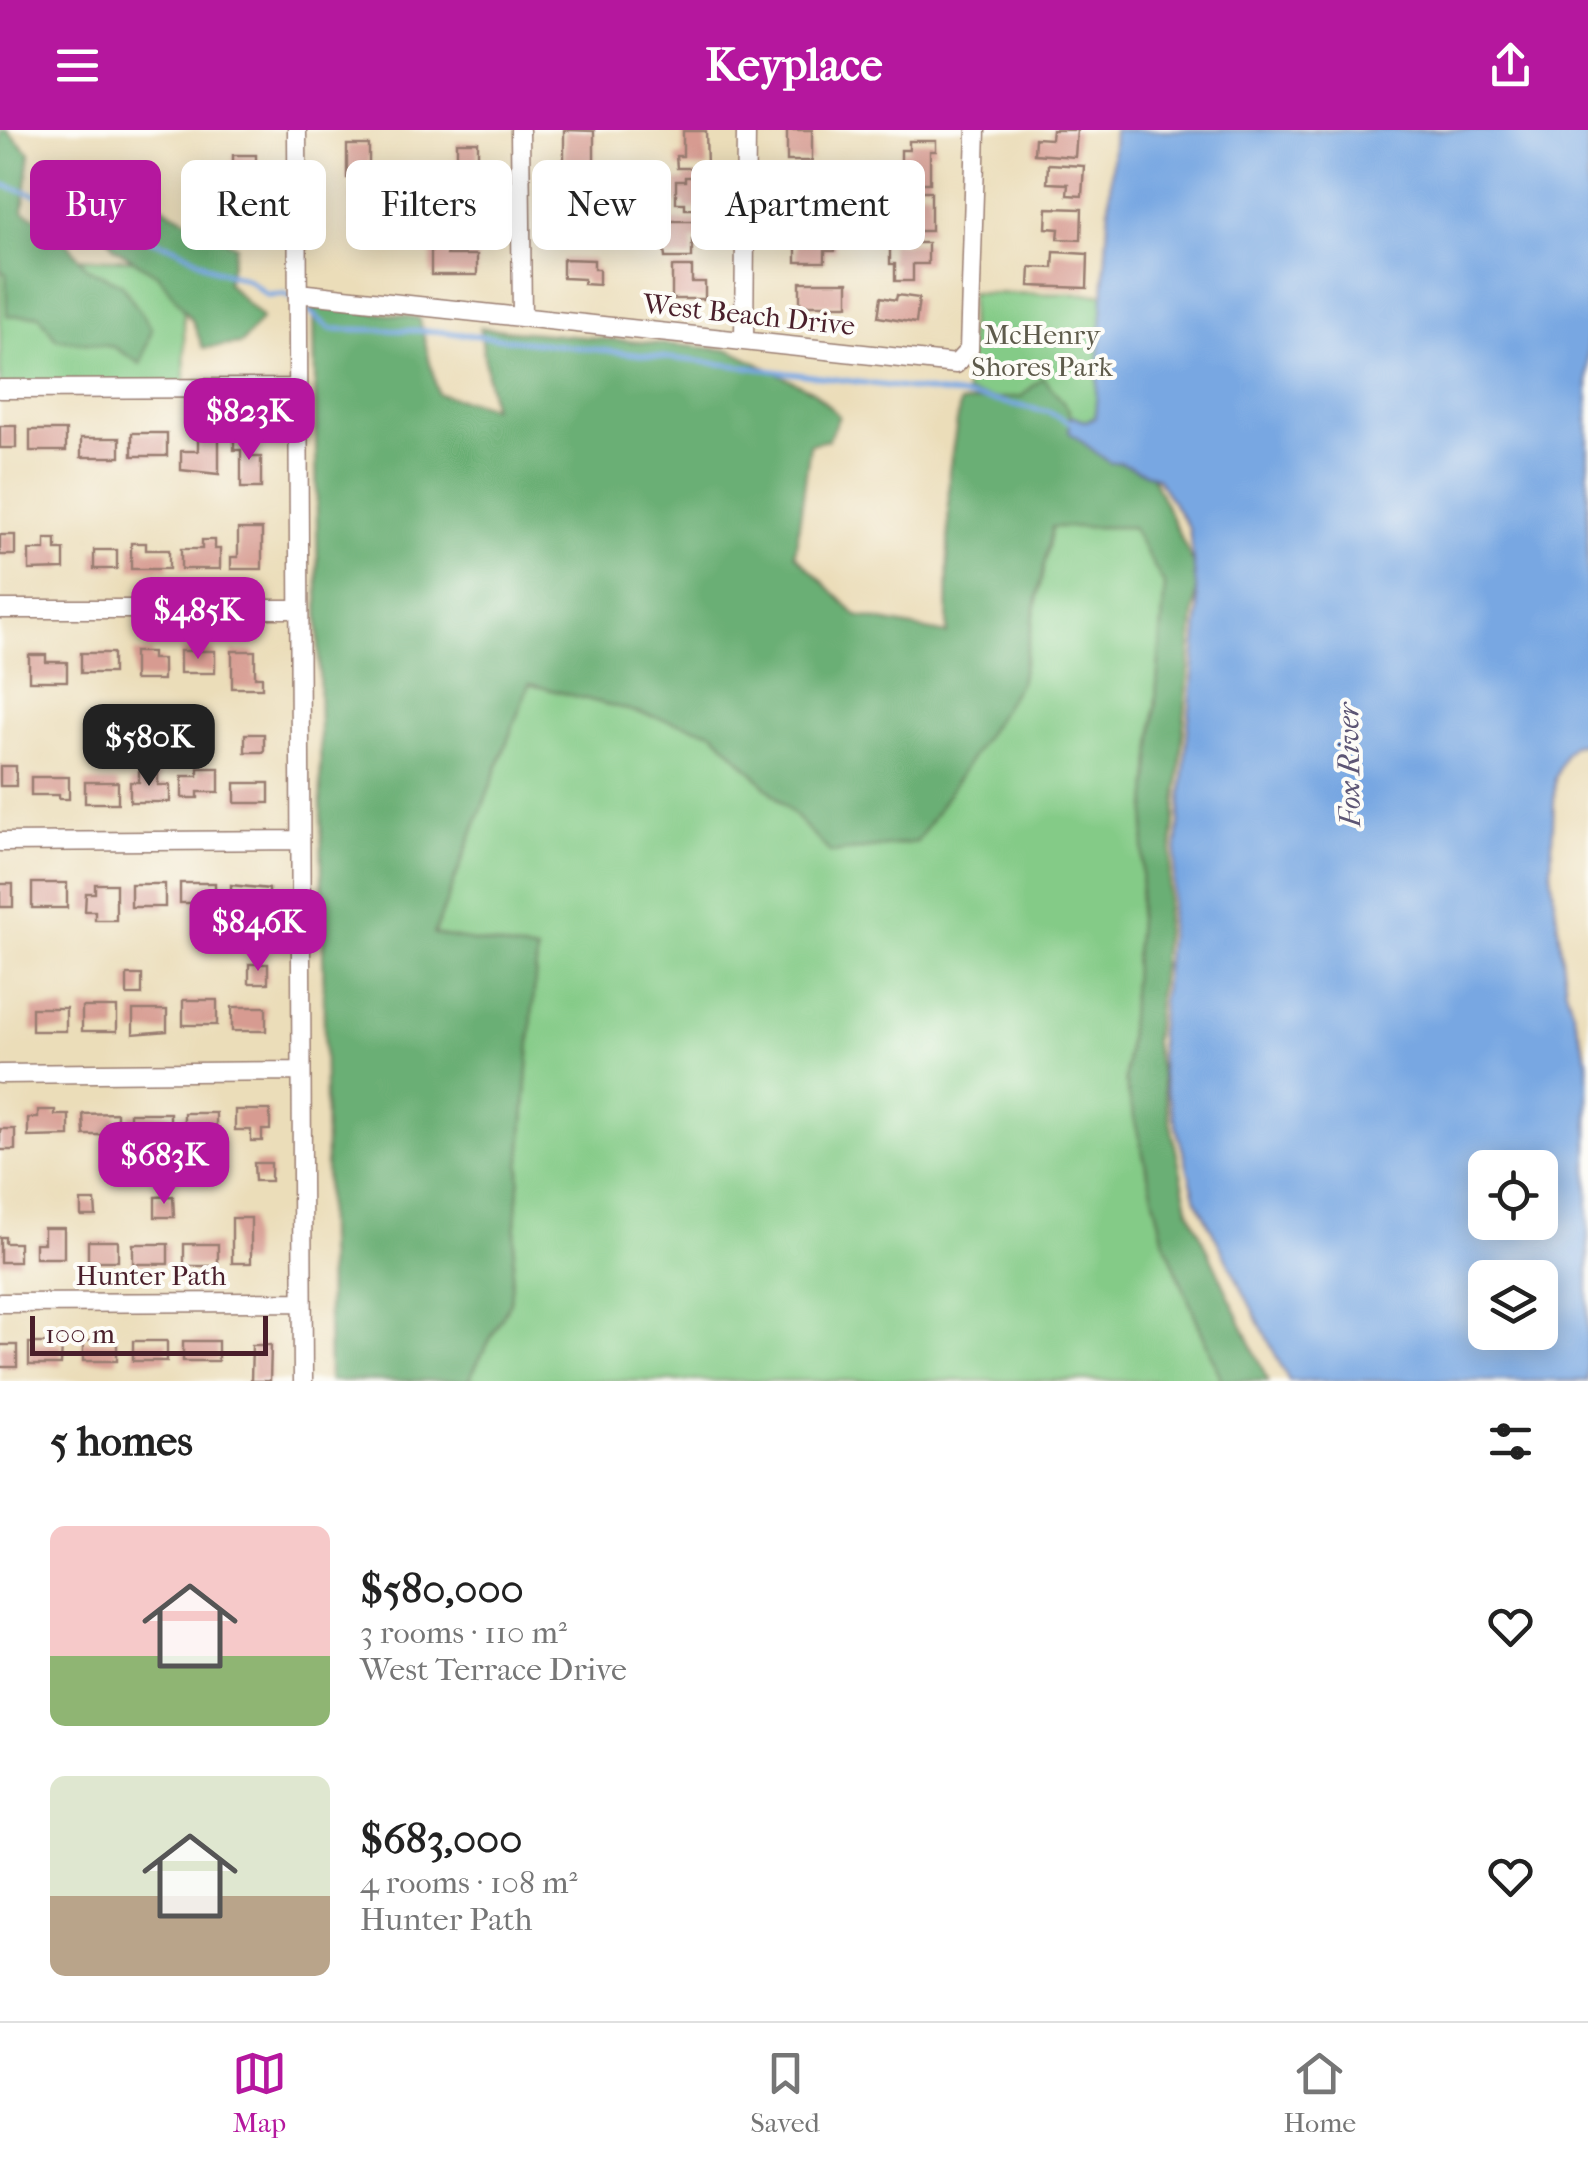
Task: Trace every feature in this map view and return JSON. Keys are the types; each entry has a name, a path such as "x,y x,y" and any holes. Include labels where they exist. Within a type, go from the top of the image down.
{"street":[{"path":"298,130 302,1381"},
{"path":"520,130 522,317"},
{"path":"744,341 746,130"},
{"name":"West Beach Drive","path":"298,293 961,362 969,350 976,130"},
{"path":"0,389 298,388"},
{"path":"0,609 300,609"},
{"path":"0,842 300,840"},
{"path":"0,1074 301,1071"},
{"name":"Hunter Path","path":"0,1303 302,1302"}],"green space":[{"path":"0,130 7,130 30,153 23,211 30,215 30,250 73,250 87,268 121,284 152,329 141,364 114,347 56,339 39,315 7,316 6,274 0,270"},
{"path":"161,206 181,217 181,250 235,250 227,283 262,318 241,344 203,348 193,322 159,276 117,250 161,250"},
{"path":"0,256 183,261 185,388 0,389"},
{"name":"McHenry Shores Park","path":"971,293 1105,294 1095,418 1085,421 1054,410 966,393"},
{"path":"314,305 419,318 438,394 492,407 480,328 730,350 813,391 839,416 828,440 810,444 795,554 857,616 947,634 949,471 960,403 1022,396 1043,377 1069,410 1070,432 1118,462 1150,472 1198,574 1154,1043 1188,1207 1268,1381 1222,1381 1164,1240 1125,1080 1165,586 1132,527 1052,527 1020,682 917,842 831,853 713,732 529,684 434,934 537,952 510,1302 468,1381 329,1381"},
{"path":"1052,527 1132,527 1165,586 1125,1080 1164,1240 1222,1381 468,1381 510,1302 537,952 434,935 529,684 713,732 831,853 1020,682"}],"water":[{"name":"Fox River","path":"1114,130 1588,130 1588,743 1573,745 1555,779 1551,872 1566,989 1588,1061 1588,1381 1289,1381 1196,1199 1162,1074 1159,1035 1199,612 1189,528 1157,478 1119,462 1110,463 1069,432 1071,416 1085,421 1095,418"}],"building":[{"path":"564,130 594,131 594,160 564,160"},
{"path":"787,130 812,130 812,160 787,160"},
{"path":"1052,130 1077,130 1075,157 1034,154 1035,138 1051,139"},
{"path":"683,131 706,131 707,160 691,160 691,168 677,168 676,156 683,156"},
{"path":"909,141 936,141 936,151 930,151 930,183 925,183 925,160 901,160 901,150 909,150"},
{"path":"457,142 478,142 478,160 457,160"},
{"path":"347,145 369,145 369,160 347,160"},
{"path":"233,155 256,155 256,160 233,160"},
{"path":"1048,164 1084,166 1082,196 1067,195 1068,184 1047,183"},
{"path":"685,177 691,177 691,209 685,209 685,203 676,203 676,181 685,181"},
{"path":"925,191 931,191 931,231 925,231"},
{"path":"1047,208 1082,209 1081,240 1058,239 1059,229 1046,228"},
{"path":"671,221 691,221 692,258 665,258 664,250 671,250"},
{"path":"928,243 928,264 913,264 913,281 895,281 895,264 890,264 890,250 925,250"},
{"path":"431,250 447,250 447,255 477,255 477,275 431,275"},
{"path":"796,250 835,250 825,251 825,262 796,262"},
{"path":"1054,252 1088,254 1087,288 1029,286 1030,267 1053,268"},
{"path":"563,259 594,260 594,269 599,269 599,285 584,284 584,279 563,278"},
{"path":"672,267 692,267 692,282 705,282 705,299 672,299"},
{"path":"800,282 848,282 848,305 800,305"},
{"path":"897,295 919,298 916,323 878,317 881,297 896,300"},
{"path":"0,426 16,426 16,448 0,448"},
{"path":"30,430 66,430 66,451 30,451"},
{"path":"198,432 219,432 219,474 181,470 181,451 198,451"},
{"path":"132,433 167,433 167,456 132,456"},
{"path":"234,436 252,436 252,457 261,457 261,488 241,488 241,450 234,450"},
{"path":"81,438 120,438 120,457 81,457"},
{"path":"238,529 262,529 262,569 231,569 231,557 238,557"},
{"path":"0,535 15,535 15,555 0,555"},
{"path":"45,539 56,539 56,550 64,550 64,569 29,570 29,550 45,550"},
{"path":"202,540 215,540 215,549 220,549 220,569 181,569 181,549 202,549"},
{"path":"131,543 146,543 146,550 169,550 169,569 131,569"},
{"path":"94,550 117,550 117,569 94,569"},
{"path":"180,651 215,651 215,673 180,673"},
{"path":"232,651 255,651 255,677 262,677 262,688 232,688"},
{"path":"134,652 152,652 152,659 163,659 163,680 134,680"},
{"path":"81,653 113,653 113,673 81,673"},
{"path":"29,655 46,655 46,662 67,662 67,681 29,681"},
{"path":"245,734 264,734 264,752 245,752"},
{"path":"0,766 16,766 16,786 0,786"},
{"path":"198,768 219,768 219,792 198,792 198,798 182,798 182,776 198,776"},
{"path":"139,771 158,771 158,785 170,785 170,802 130,802 130,782 139,782"},
{"path":"31,777 69,777 69,799 31,795"},
{"path":"85,782 118,782 118,803 85,803"},
{"path":"235,783 269,783 269,803 235,803"},
{"path":"32,883 67,883 67,908 32,908"},
{"path":"180,883 215,883 215,903 180,903"},
{"path":"0,884 13,884 13,907 0,907"},
{"path":"95,884 116,884 116,920 95,920 95,911 85,911 86,893 95,893"},
{"path":"131,884 165,884 165,907 131,907"},
{"path":"231,885 269,889 269,912 243,911 242,919 231,919"},
{"path":"249,964 268,964 268,983 249,983"},
{"path":"127,975 142,975 142,995 127,995"},
{"path":"183,1000 217,1000 217,1025 183,1025"},
{"path":"82,1007 117,1007 117,1031 82,1031"},
{"path":"232,1007 266,1007 266,1031 232,1031"},
{"path":"32,1008 66,1008 66,1031 32,1031"},
{"path":"133,1010 167,1010 167,1031 133,1034"},
{"path":"38,1110 69,1115 69,1136 28,1137 28,1118 38,1118"},
{"path":"235,1110 270,1110 270,1130 262,1130 262,1141 251,1141 251,1130 235,1130"},
{"path":"117,1113 117,1135 84,1135 83,1114"},
{"path":"130,1113 170,1113 170,1132 161,1132 161,1144 141,1144 141,1130 130,1130"},
{"path":"184,1113 216,1113 216,1135 184,1135"},
{"path":"0,1129 15,1129 15,1150 0,1150"},
{"path":"254,1163 271,1163 271,1181 255,1181"},
{"path":"173,1196 174,1217 155,1217 155,1197"},
{"path":"81,1201 95,1201 96,1216 81,1216"},
{"path":"232,1218 251,1218 251,1263 232,1263"},
{"path":"44,1228 64,1228 64,1258 35,1258 35,1243 44,1243"},
{"path":"0,1237 5,1237 5,1243 19,1243 19,1262 0,1262"},
{"path":"88,1241 118,1241 118,1261 88,1261"},
{"path":"133,1244 168,1244 168,1264 133,1264"},
{"path":"184,1244 218,1244 218,1266 184,1266"},
{"path":"83,1341 117,1341 117,1361 83,1361"},
{"path":"133,1341 167,1341 167,1361 133,1361"},
{"path":"183,1341 218,1341 218,1361 183,1361"},
{"path":"29,1343 62,1343 61,1365 29,1365"},
{"path":"0,1345 17,1345 17,1367 0,1367"},
{"path":"252,1345 271,1345 270,1381 251,1381"}],"waterway":[{"path":"0,184 69,204 84,220 177,248 215,270 248,280 267,295 286,294 293,299"},
{"path":"302,306 331,329 435,331 730,365 987,399 1048,412 1075,424"}]}
